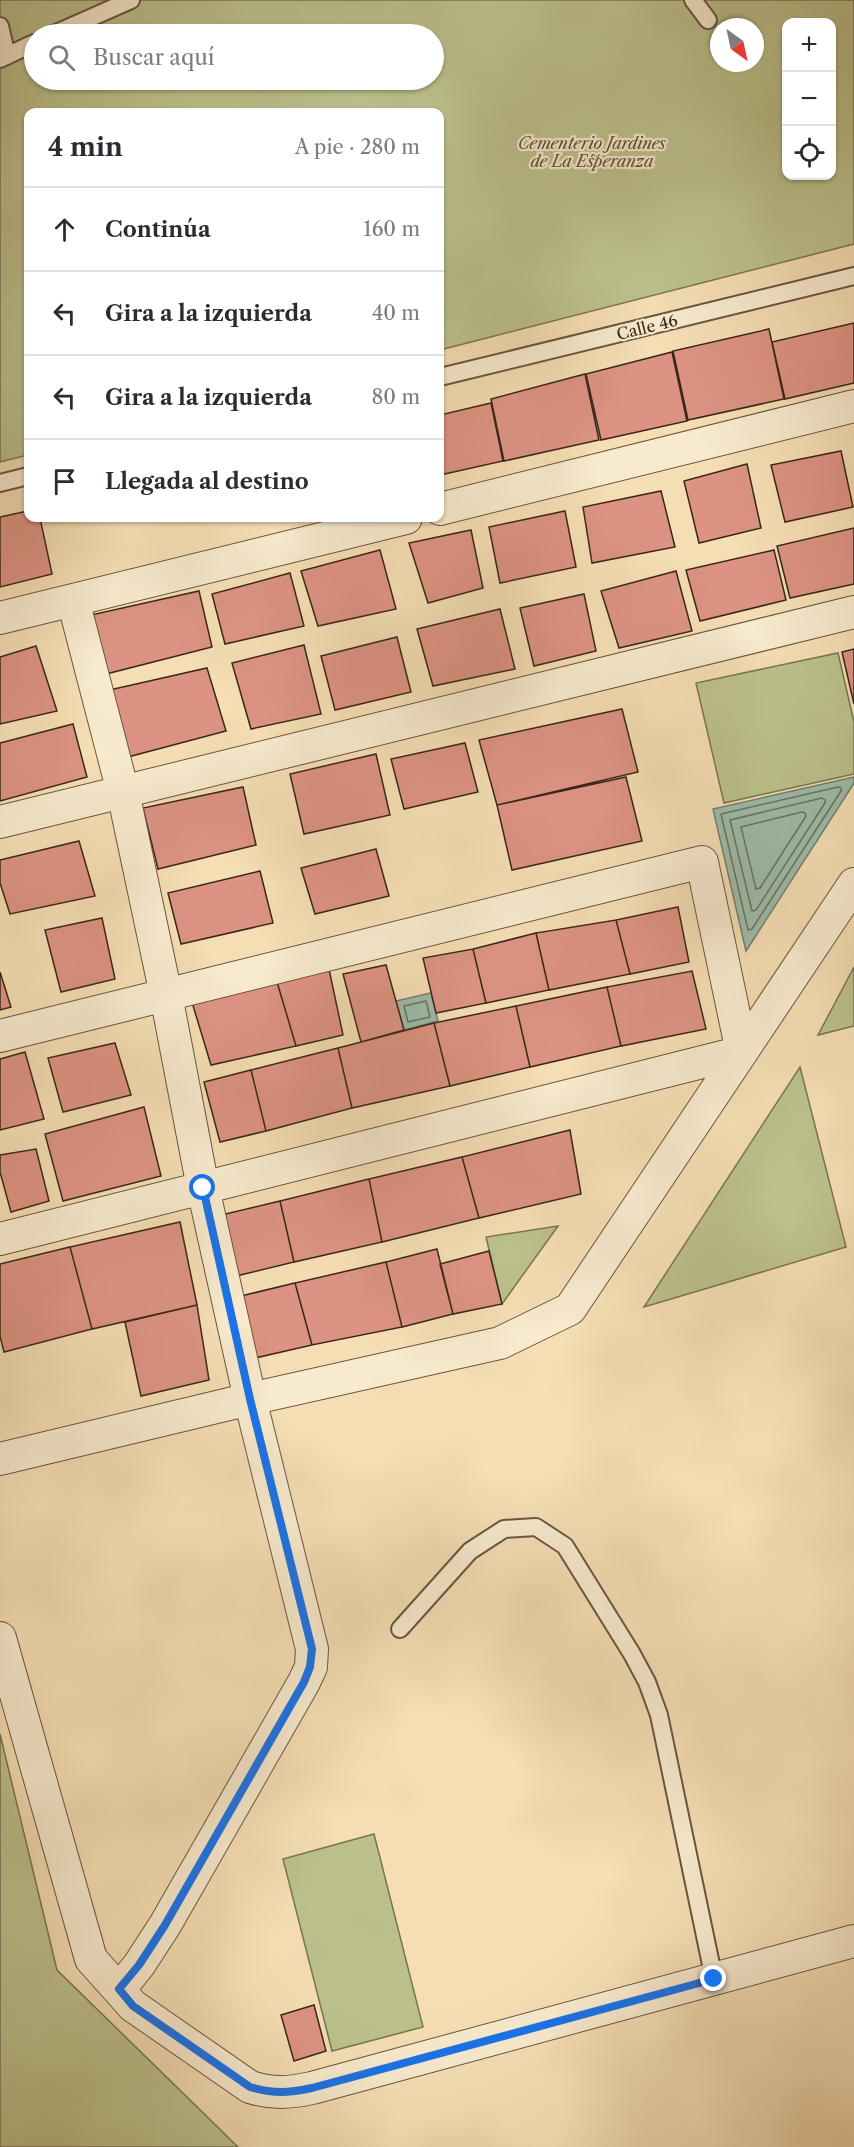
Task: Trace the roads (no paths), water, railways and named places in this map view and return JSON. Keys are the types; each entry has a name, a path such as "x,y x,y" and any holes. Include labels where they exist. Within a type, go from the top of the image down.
{"street":[{"path":"444,508 854,406"},
{"path":"0,618 390,522"},
{"path":"73,600 123,792 166,995 203,1188 250,1399 312,1649 310,1667 165,1925 139,1965 119,1989"},
{"path":"0,822 854,612"},
{"path":"0,1035 702,862 742,1052"},
{"path":"0,1459 250,1399 500,1343 570,1309 854,884"},
{"path":"0,1239 742,1052"},
{"path":"0,1638 92,1959 133,2006 250,2087 282,2093 312,2088 854,1941"}],"lane":[{"path":"77,24 131,0"},
{"path":"693,0 708,20"},
{"path":"0,26 3,57 24,48"},
{"name":"Calle 46","path":"444,376 854,276"},
{"path":"0,483 24,477"},
{"path":"400,1629 470,1551 504,1529 536,1527 565,1546 637,1663 647,1682 659,1715 714,1979"}],"water":[{"path":"854,777 854,783 746,951 713,809"},
{"path":"431,993 438,1021 404,1030 396,1001"}],"park label":[{"name":"Cementerio Jardines de La Esperanza","path":"592,152"}]}
